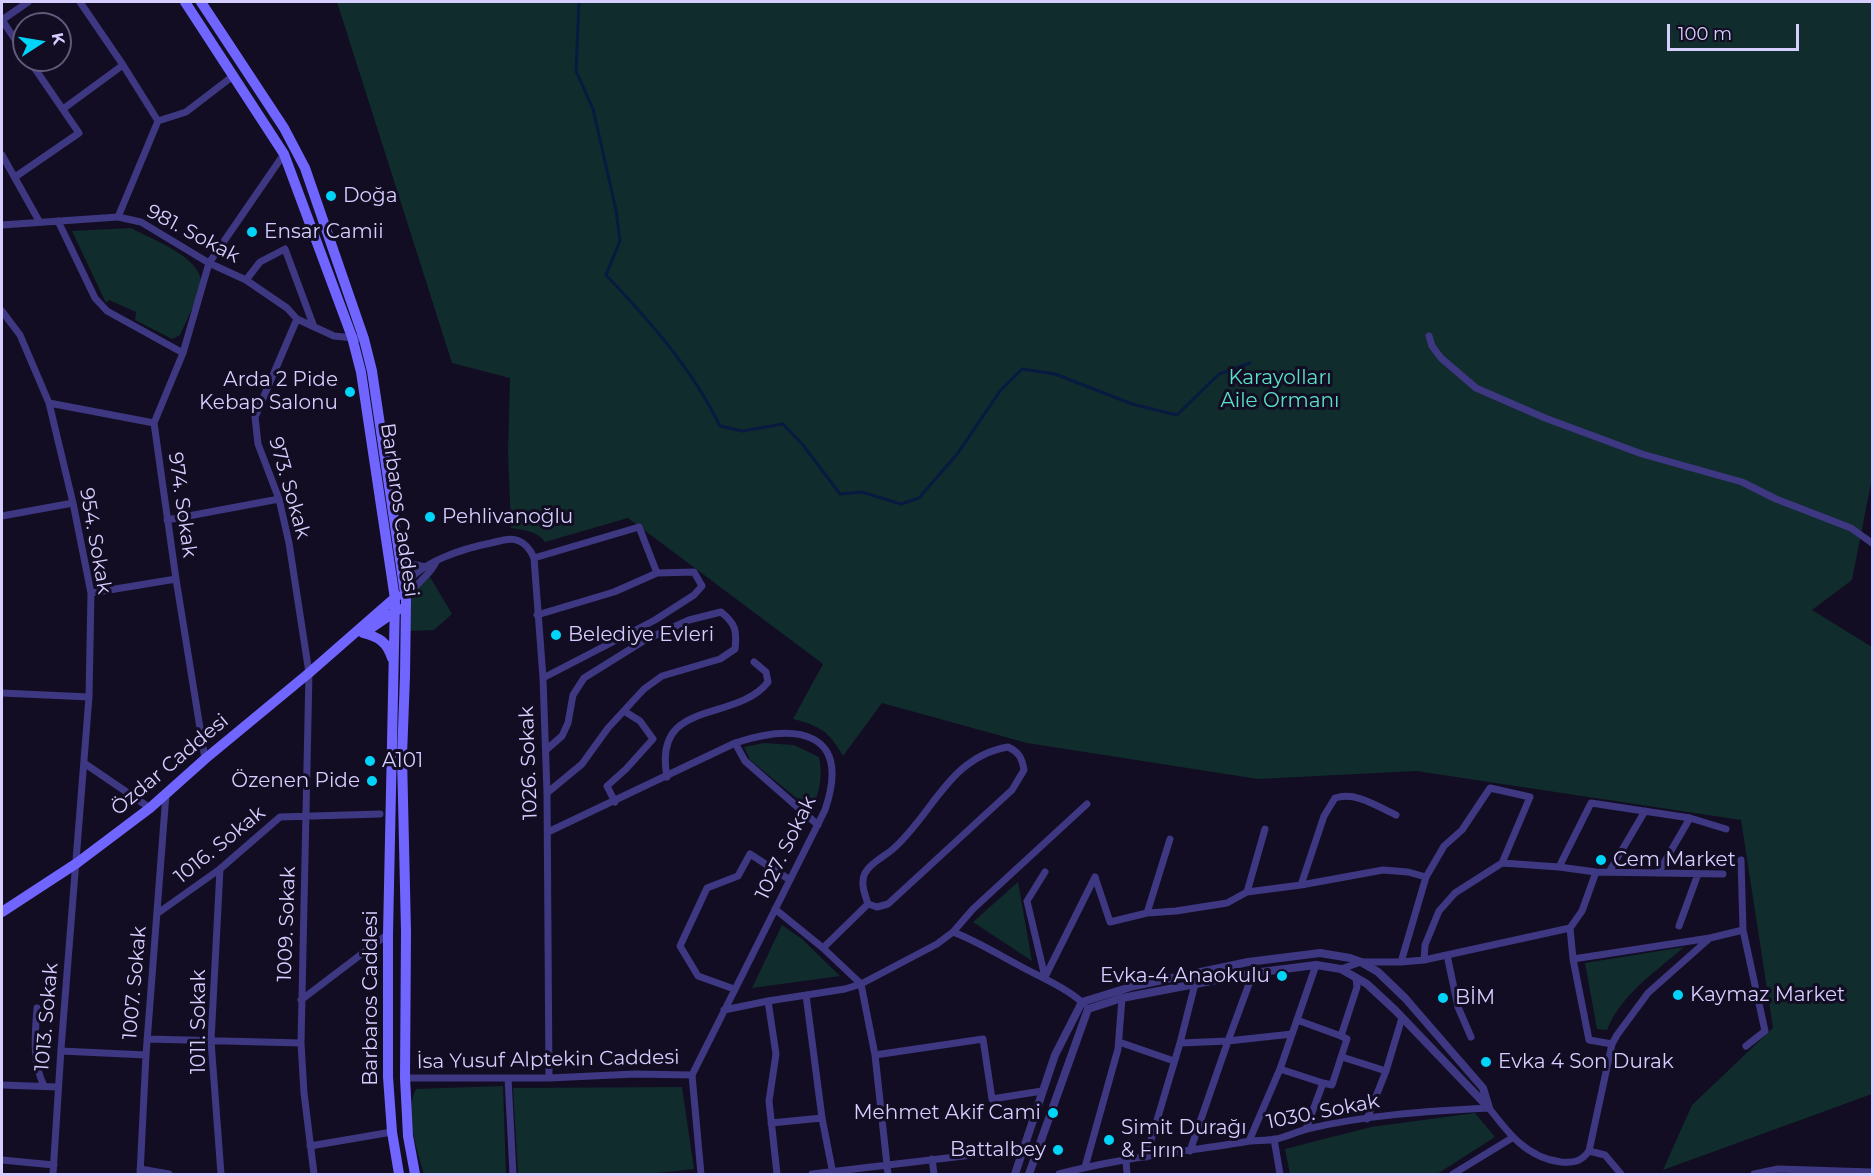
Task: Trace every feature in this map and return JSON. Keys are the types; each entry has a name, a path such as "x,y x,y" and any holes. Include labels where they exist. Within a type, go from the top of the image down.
{"main road":[{"name":"Barbaros Caddesi","path":"184,2 284,154 352,337 361,372 401,599 405,676 402,756 406,932 405,1078 408,1136 415,1174"},
{"name":"Barbaros Caddesi","path":"201,2 284,128 306,168 364,339 372,371 404,586"},
{"name":"Özdar Caddesi","path":"2,912 77,863 150,808 205,759 401,599 404,586"},
{"name":"Barbaros Caddesi","path":"399,1174 392,1132 388,1077 388,934 395,612 401,599"},
{"name":"Özdar Caddesi","path":"358,634 395,612"},
{"path":"358,634 375,636 385,642 394,662"}],"street":[{"path":"12,35 2,20 28,2"},
{"path":"80,2 158,121"},
{"path":"63,110 123,65"},
{"path":"15,177 79,133 37,72"},
{"path":"118,217 158,121 186,112 232,76"},
{"path":"49,403 154,423 183,353 209,263 284,154"},
{"path":"2,155 39,221"},
{"name":"981. Sokak","path":"2,225 118,217 141,222 209,263 246,280 287,308 297,319 334,336 364,339"},
{"path":"58,220 95,298 107,311 183,353"},
{"path":"246,280 260,262 285,249 314,327"},
{"name":"954. Sokak","path":"2,310 20,335 49,403 91,592 89,698 77,863"},
{"name":"973. Sokak","path":"297,319 255,417 258,444 279,499 289,543 309,673"},
{"path":"1429,336 1432,346 1441,358 1476,388 1545,418 1642,453 1742,482 1776,499 1851,528 1872,543"},
{"name":"974. Sokak","path":"154,423 205,759"},
{"path":"167,520 279,499"},
{"path":"2,516 73,503"},
{"path":"404,586 408,580 426,567 472,546 503,540 518,540 526,545 534,558 639,527 657,573"},
{"path":"399,548 411,564 426,567"},
{"name":"1026. Sokak","path":"534,558 546,750 549,1078"},
{"path":"401,599 433,569 436,562"},
{"path":"537,615 614,592 657,573 694,572 702,586 694,595 655,620 543,678"},
{"path":"91,592 176,579"},
{"path":"546,750 562,736 568,723 573,695 584,678 645,639 689,620 721,612 732,621 736,636 735,650 720,659 662,676 644,689 608,728 582,764 547,793"},
{"path":"667,777 665,754 671,734 682,723 696,716 743,702 760,692 768,682 765,672 754,662"},
{"name":"1009. Sokak","path":"309,673 301,1043 310,1146 315,1174"},
{"path":"2,693 89,698"},
{"path":"615,802 607,786 653,739 640,721 624,711"},
{"name":"1027. Sokak","path":"548,832 735,743 757,736 778,733 808,735 817,741 828,755 832,775 830,795 818,825 692,1075"},
{"path":"735,743 745,761 818,825"},
{"path":"1008,747 1016,751 1022,759 1024,770 1012,790 888,904 876,907 868,904 863,883 864,874 872,864 894,849 952,777 979,756 1008,747"},
{"path":"84,763 150,808"},
{"path":"1401,962 1426,877 1444,846 1462,830 1490,788 1530,796 1502,863 1455,893 1439,911 1425,945 1424,960"},
{"name":"1007. Sokak","path":"140,1172 147,1039 166,794"},
{"path":"1301,885 1324,816 1335,798 1343,795 1354,796 1396,815"},
{"path":"1559,867 1591,803 1690,818 1726,829"},
{"path":"724,1010 845,989 861,984 937,944 953,932 973,909 1087,804"},
{"path":"1609,872 1645,811"},
{"name":"1016. Sokak","path":"158,914 220,869 280,817 380,814"},
{"path":"1658,873 1690,818"},
{"path":"1247,892 1265,829"},
{"path":"1147,913 1170,839"},
{"path":"734,989 698,976 680,946 707,888 738,876 750,854 790,879"},
{"path":"1741,860 1743,930 1765,1031 1746,1046"},
{"name":"1013. Sokak","path":"53,1174 77,863"},
{"path":"1502,863 1596,872 1723,874"},
{"name":"1011. Sokak","path":"220,869 212,1041 221,1174"},
{"path":"1045,977 1095,878 1110,922 1147,913 1227,903 1247,892 1383,870 1408,872 1426,877"},
{"path":"1045,872 1027,901 1045,977"},
{"path":"1596,872 1582,911 1570,928 1573,959 1589,1040 1612,1044"},
{"path":"1679,926 1698,874"},
{"path":"824,948 868,904"},
{"path":"775,909 824,948 861,984 875,1054 888,1170"},
{"path":"1341,969 1361,962 1424,960 1570,928"},
{"path":"1573,959 1710,938 1743,930"},
{"path":"953,932 973,940 1022,968 1045,977 1085,1006 1253,973 1316,966 1341,969 1367,984 1402,1018 1489,1108 1512,1138 1548,1161 1572,1163 1584,1159 1589,1151 1612,1044 1617,1035 1648,993 1710,938"},
{"path":"301,1000 388,934"},
{"path":"1015,1174 1054,1055 1085,1006 1157,981 1248,962 1320,953 1361,962 1377,972 1405,998 1432,1028 1483,1088 1489,1108"},
{"path":"1447,955 1458,1007 1471,1037"},
{"path":"1249,1141 1280,1069 1316,966"},
{"path":"1190,1150 1253,973"},
{"path":"1341,1036 1357,987 1356,978"},
{"path":"1146,1156 1195,984"},
{"path":"806,995 822,1118 833,1173"},
{"path":"1085,1167 1119,1042 1122,998"},
{"path":"768,1001 776,1054 769,1101 777,1174"},
{"path":"1029,1174 1085,1006"},
{"path":"37,1008 35,1058 44,1086"},
{"path":"1367,1119 1386,1071 1402,1018"},
{"path":"1280,1069 1332,1085 1342,1057 1347,1039 1297,1020"},
{"path":"1180,1042 1227,1041 1292,1034"},
{"path":"147,1039 301,1043"},
{"path":"875,1054 982,1039 992,1099 1042,1091"},
{"path":"1119,1042 1174,1061"},
{"path":"61,1051 146,1055"},
{"path":"1342,1057 1386,1071"},
{"path":"692,1075 699,1174"},
{"name":"İsa Yusuf Alptekin Caddesi","path":"405,1078 692,1075"},
{"path":"508,1077 513,1174"},
{"path":"1306,1129 1323,1083"},
{"path":"2,1085 58,1087"},
{"name":"1030. Sokak","path":"1059,1174 1146,1156 1274,1139 1306,1129 1367,1119 1416,1112 1489,1108"},
{"path":"771,1123 822,1118"},
{"path":"310,1146 392,1132"},
{"path":"1453,1174 1512,1138"},
{"path":"1274,1139 1280,1174"},
{"path":"812,1174 888,1170 932,1159 1023,1149"},
{"path":"1589,1151 1605,1155 1621,1174"},
{"path":"932,1159 934,1174"},
{"path":"2,1160 54,1165"},
{"path":"1126,1160 1127,1174"},
{"path":"1754,1174 1778,1168 1872,1172"},
{"path":"140,1172 169,1174"}],"green space":[{"name":"Karayolları Aile Ormanı","path":"337,2 1872,2 1872,478 1852,580 1812,610 1872,647 1872,1094 1663,1170 1692,1105 1773,1028 1741,820 1416,771 1258,779 1027,743 882,703 843,756 823,731 793,719 823,664 628,518 545,542 534,533 511,528 508,453 510,378 452,363"},
{"path":"131,228 185,257 199,274 201,283 195,301 180,335 172,339 135,320 136,312 109,300 106,303 72,231"},
{"path":"430,577 452,614 434,630 409,631 409,595"},
{"path":"764,743 794,745 819,757 820,784 811,810 750,760 744,747"},
{"path":"1018,882 1032,961 973,922"},
{"path":"782,925 802,939 840,976 752,988"},
{"path":"1684,947 1630,994 1613,1017 1607,1030 1597,1029 1585,963"},
{"path":"503,1086 506,1174 424,1174 411,1119 411,1108 416,1089"},
{"path":"682,1087 694,1169 648,1174 518,1174 513,1088"},
{"path":"1475,1113 1495,1137 1437,1174 1290,1174 1285,1149 1371,1127"}],"waterway":[{"path":"579,2 576,71 593,109 616,210 620,241 606,275 669,346 697,385 720,426 742,431 783,424 803,445 840,494 862,492 901,504 919,498 958,453 1000,391 1022,369 1055,374 1132,404 1177,415 1219,374 1250,363"}],"place":[{"name":"Doğa","path":"331,196"},
{"name":"Ensar Camii","path":"252,232"},
{"name":"Arda 2 Pide Kebap Salonu","path":"350,392"},
{"name":"Pehlivanoğlu","path":"430,517"},
{"name":"Belediye Evleri","path":"556,635"},
{"name":"A101","path":"370,761"},
{"name":"Özenen Pide","path":"372,781"},
{"name":"Cem Market","path":"1601,860"},
{"name":"Evka-4 Anaokulu","path":"1282,976"},
{"name":"Kaymaz Market","path":"1678,995"},
{"name":"BİM","path":"1443,998"},
{"name":"Evka 4 Son Durak","path":"1486,1062"},
{"name":"Mehmet Akif Cami","path":"1053,1113"},
{"name":"Simit Durağı & Fırın","path":"1109,1140"},
{"name":"Battalbey","path":"1058,1150"}]}
